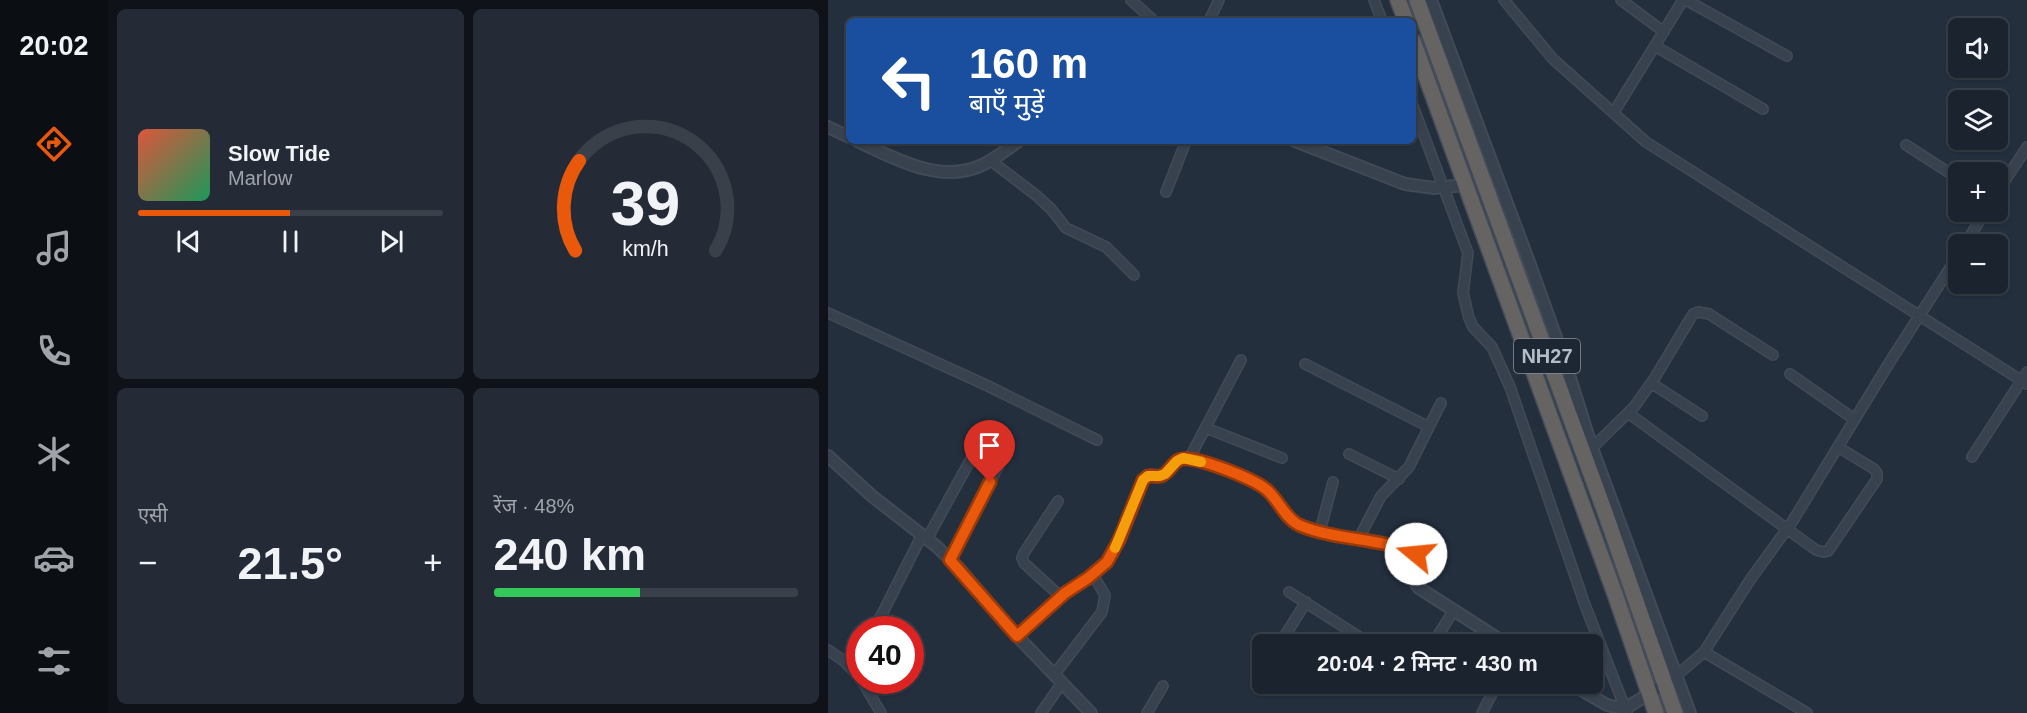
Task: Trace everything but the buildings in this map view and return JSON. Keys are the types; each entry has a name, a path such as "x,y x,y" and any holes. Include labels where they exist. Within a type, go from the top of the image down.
{"highway":[{"path":"1398,0 1405,18"},
{"name":"NH27","path":"1417,0 1606,515 1670,680 1675,713"},
{"name":"NH27","path":"1416,49 1656,713"}],"street":[{"path":"1131,0 1151,18"},
{"path":"1210,18 1219,0"},
{"path":"1374,0 1381,18"},
{"path":"1431,0 1567,368 1670,680 1690,713"},
{"path":"1621,0 1664,32"},
{"path":"1614,112 1685,0 1787,56"},
{"path":"1506,1 1553,59 1646,142 1920,316 2025,379 1972,457"},
{"path":"1655,46 1763,109"},
{"path":"1416,114 1468,253 1463,293 1469,318 1473,327 1492,347 1507,379 1585,605 1626,710"},
{"path":"828,127 846,136"},
{"path":"864,144 927,169 955,172 971,169 1014,144"},
{"path":"1166,192 1185,144"},
{"path":"1303,144 1405,184 1444,187 1466,185"},
{"path":"1906,145 1948,172"},
{"path":"2008,176 2027,147"},
{"path":"990,160 1052,209 1066,228 1106,248 1134,275"},
{"path":"1626,710 1649,692 1670,680 1704,652 1750,579 1788,528 1948,271"},
{"path":"1592,448 1628,413 1651,383 1689,320 1698,312 1709,314 1773,355"},
{"path":"828,313 988,386 1097,440"},
{"path":"1189,459 1241,360"},
{"path":"1305,364 1429,427"},
{"path":"1790,374 1854,419"},
{"path":"1651,383 1702,416"},
{"path":"1359,538 1381,495 1409,467 1441,403"},
{"path":"1628,413 1816,550 1823,552 1828,551 1877,479 1877,473 1838,447"},
{"path":"1206,428 1282,458"},
{"path":"882,616 924,537 983,437"},
{"path":"1349,454 1398,480"},
{"path":"828,456 872,496 950,560 1017,636 1091,713"},
{"path":"1017,636 1060,596 1093,575 1107,562 1119,540 1143,480 1148,476 1165,474 1183,458 1256,482 1298,524 1416,554 1419,559 1416,584 1491,634"},
{"path":"950,560 1000,463"},
{"path":"1320,531 1333,482"},
{"path":"1058,501 1022,558 1024,563 1060,596"},
{"path":"1041,713 1058,679 1102,612 1105,595 1093,575"},
{"path":"1288,592 1354,634"},
{"path":"1286,634 1305,603"},
{"path":"1439,634 1454,610"},
{"path":"828,650 846,666"},
{"path":"1704,652 1808,713"},
{"path":"1146,713 1163,686"},
{"path":"869,694 881,713"},
{"path":"1482,713 1492,694"},
{"path":"1588,694 1607,705 1626,710"}],"slow traffic":[{"path":"1115,548 1143,480 1148,476 1165,474 1183,458 1201,462"}],"route":[{"path":"990,482 950,560 1017,636 1065,593 1107,562 1119,540 1143,480 1148,476 1165,474 1183,458 1208,464 1256,482 1267,490 1290,518 1298,524 1370,540 1416,554"}]}
